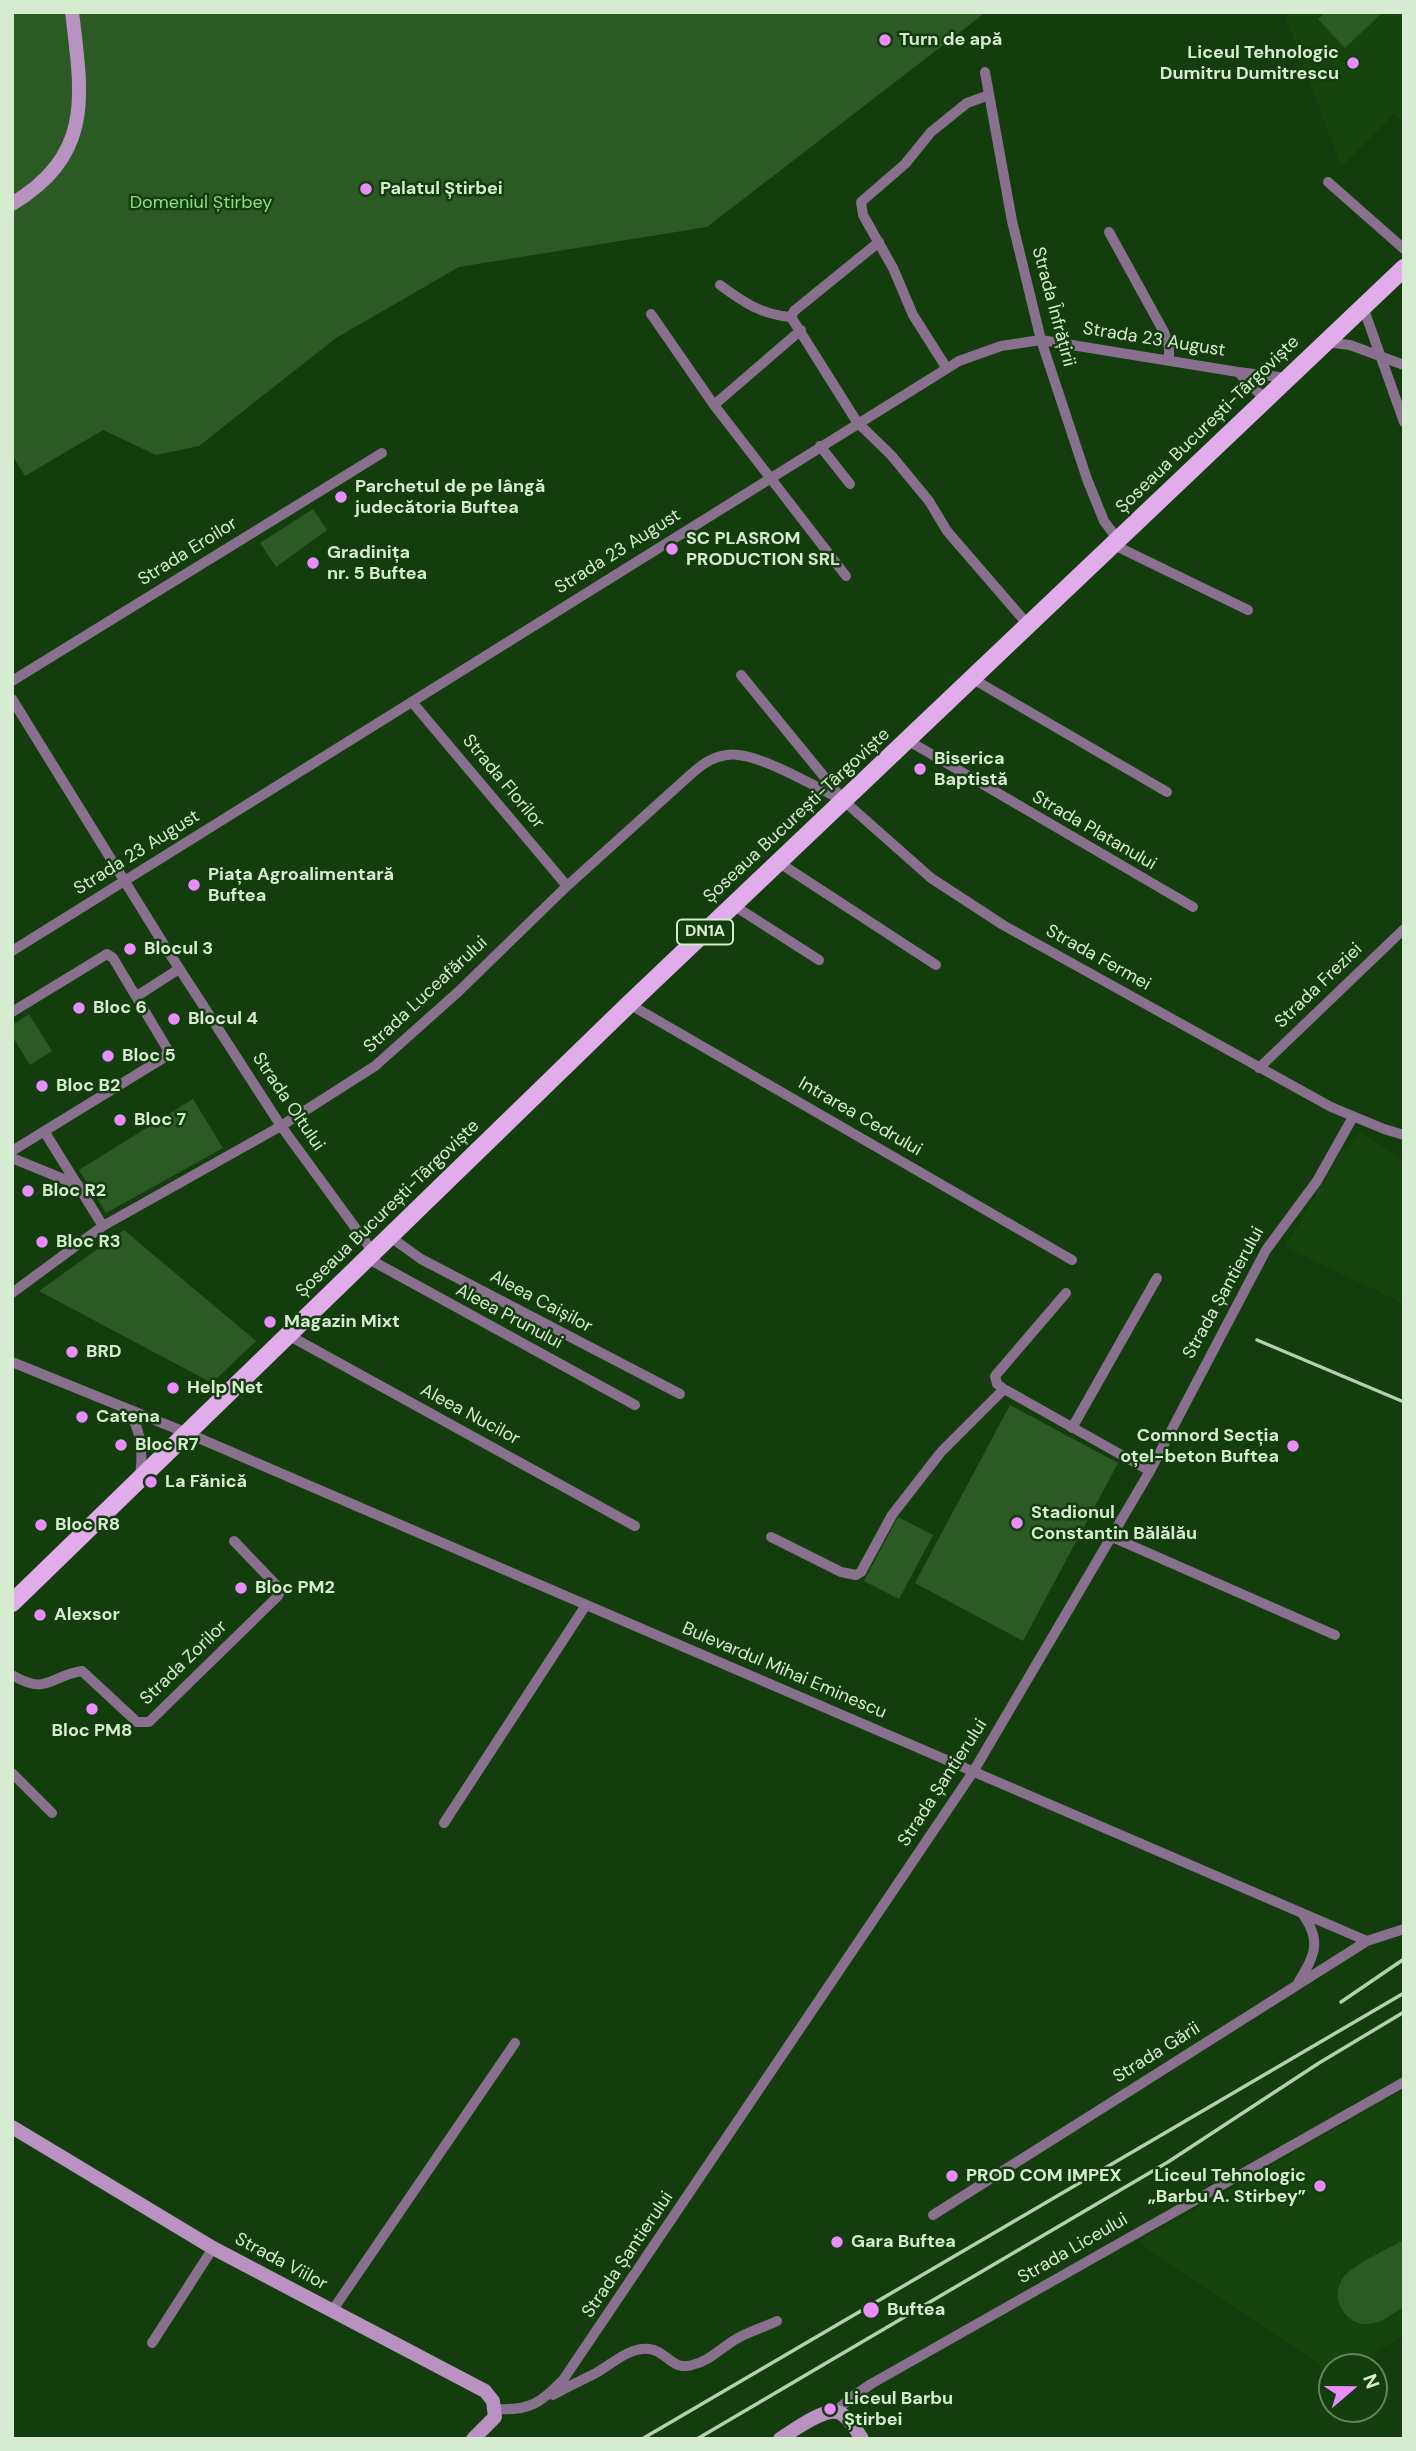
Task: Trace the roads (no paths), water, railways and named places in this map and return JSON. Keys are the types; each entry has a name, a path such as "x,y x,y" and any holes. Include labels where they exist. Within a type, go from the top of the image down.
{"main road":[{"path":"12,204 57,167 68,149 76,126 80,100 72,12"},
{"name":"Șoseaua București-Târgoviște","path":"12,1602 629,1004 1404,268"},
{"name":"Strada Viilor","path":"12,2127 212,2248 485,2392 493,2400 495,2409"},
{"path":"473,2439 490,2424 495,2417 495,2409"},
{"path":"779,2439 819,2416 836,2412 843,2415 862,2439"}],"street":[{"name":"Strada Înfrățirii","path":"985,72 1012,221 1041,340 1087,479 1116,543"},
{"path":"946,367 913,316 893,268 863,215 861,202 905,164 941,124 967,103 989,95"},
{"path":"1328,182 1404,249"},
{"path":"1109,232 1164,332 1169,347 1169,359"},
{"path":"791,317 794,311 879,242"},
{"path":"720,285 747,305 772,316 791,317 857,422 891,455 929,500 947,531 1029,626"},
{"path":"1363,307 1404,422"},
{"path":"651,314 768,478 781,489 846,576"},
{"path":"714,405 801,330"},
{"name":"Strada 23 August","path":"12,951 946,367 981,352 1041,340 1287,378"},
{"path":"1324,342 1350,345 1404,365"},
{"path":"1238,372 1265,399"},
{"path":"820,446 850,484"},
{"name":"Strada Eroilor","path":"12,681 382,453"},
{"path":"1116,543 1248,610"},
{"path":"741,675 844,801"},
{"path":"973,679 1167,792"},
{"name":"Strada Oltului","path":"12,699 179,969 281,1126 370,1255"},
{"name":"Strada Florilor","path":"412,702 567,886"},
{"name":"Strada Platanului","path":"907,740 1193,907"},
{"name":"Strada Luceafărului","path":"12,1293 103,1226 335,1094 388,1056 567,886 703,764 730,754 753,757 844,801"},
{"name":"Strada Fermei","path":"844,801 908,859 962,900 1259,1068 1353,1117 1404,1135"},
{"path":"778,862 936,965"},
{"path":"733,905 819,960"},
{"name":"Strada Freziei","path":"1259,1068 1404,929"},
{"path":"12,1012 107,954 113,958 167,1047 167,1055 12,1151"},
{"path":"137,996 179,969"},
{"name":"Intrarea Cedrului","path":"629,1004 1072,1259"},
{"name":"Strada Șantierului","path":"543,2400 563,2380 589,2344 973,1772 1150,1471 1266,1250 1317,1181 1353,1117"},
{"path":"44,1131 103,1226"},
{"path":"12,1158 78,1185"},
{"name":"Aleea Caișilor","path":"389,1236 421,1259 680,1394"},
{"name":"Aleea Prunului","path":"370,1255 385,1270 635,1405"},
{"path":"1072,1428 1157,1278"},
{"path":"1066,1293 995,1376 997,1384 1150,1471"},
{"name":"Aleea Nucilor","path":"289,1335 635,1526"},
{"name":"Bulevardul Mihai Eminescu","path":"12,1362 187,1433 1367,1941"},
{"path":"771,1537 841,1572 856,1575 866,1565 892,1515 933,1462 1004,1390"},
{"path":"130,1411 140,1434 142,1447 140,1477"},
{"path":"1112,1537 1335,1635"},
{"name":"Strada Zorilor","path":"12,1675 28,1685 36,1686 82,1671 87,1672 137,1722 149,1722 280,1591 234,1541"},
{"path":"444,1823 586,1605"},
{"path":"12,1773 52,1813"},
{"path":"1296,1985 1313,1957 1315,1943 1314,1933 1302,1913"},
{"name":"Strada Gării","path":"933,2215 1367,1941 1404,1929"},
{"path":"332,2311 514,2043"},
{"name":"Strada Liceului","path":"836,2412 871,2384 1404,2082"},
{"path":"152,2343 212,2248"},
{"path":"495,2409 528,2407 630,2353 652,2349 678,2366 690,2366 711,2357 733,2340 777,2321"}],"railway":[{"path":"1257,1340 1404,1402"},
{"path":"1341,2002 1404,1959"},
{"path":"642,2439 1404,1993"},
{"path":"697,2439 1168,2162 1319,2063 1404,2012"}],"place":[{"name":"Turn de apă","path":"885,40"},
{"name":"Liceul Tehnologic Dumitru Dumitrescu","path":"1353,63"},
{"name":"Palatul Știrbei","path":"366,189"},
{"name":"Parchetul de pe lângă judecătoria Buftea","path":"341,497"},
{"name":"SC PLASROM PRODUCTION SRL","path":"672,549"},
{"name":"Gradinița nr. 5 Buftea","path":"313,563"},
{"name":"Biserica Baptistă","path":"920,769"},
{"name":"Piața Agroalimentară Buftea","path":"194,885"},
{"name":"Blocul 3","path":"130,949"},
{"name":"Bloc 6","path":"79,1008"},
{"name":"Blocul 4","path":"174,1019"},
{"name":"Bloc 5","path":"108,1056"},
{"name":"Bloc B2","path":"42,1086"},
{"name":"Bloc 7","path":"120,1120"},
{"name":"Bloc R2","path":"28,1191"},
{"name":"Bloc R3","path":"42,1242"},
{"name":"Magazin Mixt","path":"270,1322"},
{"name":"BRD","path":"72,1352"},
{"name":"Help Net","path":"173,1388"},
{"name":"Catena","path":"82,1417"},
{"name":"Bloc R7","path":"121,1445"},
{"name":"Comnord Secția oțel-beton Buftea","path":"1293,1446"},
{"name":"La Fănică","path":"151,1482"},
{"name":"Stadionul Constantin Bălălău","path":"1017,1523"},
{"name":"Bloc R8","path":"41,1525"},
{"name":"Bloc PM2","path":"241,1588"},
{"name":"Alexsor","path":"40,1615"},
{"name":"Bloc PM8","path":"92,1709"},
{"name":"PROD COM IMPEX","path":"952,2176"},
{"name":"Liceul Tehnologic „Barbu A. Stirbey”","path":"1320,2186"},
{"name":"Gara Buftea","path":"837,2242"},
{"name":"Buftea","path":"871,2310"},
{"name":"Liceul Barbu Știrbei","path":"830,2409"}],"park label":[{"name":"Domeniul Știrbey","path":"201,203"}]}
